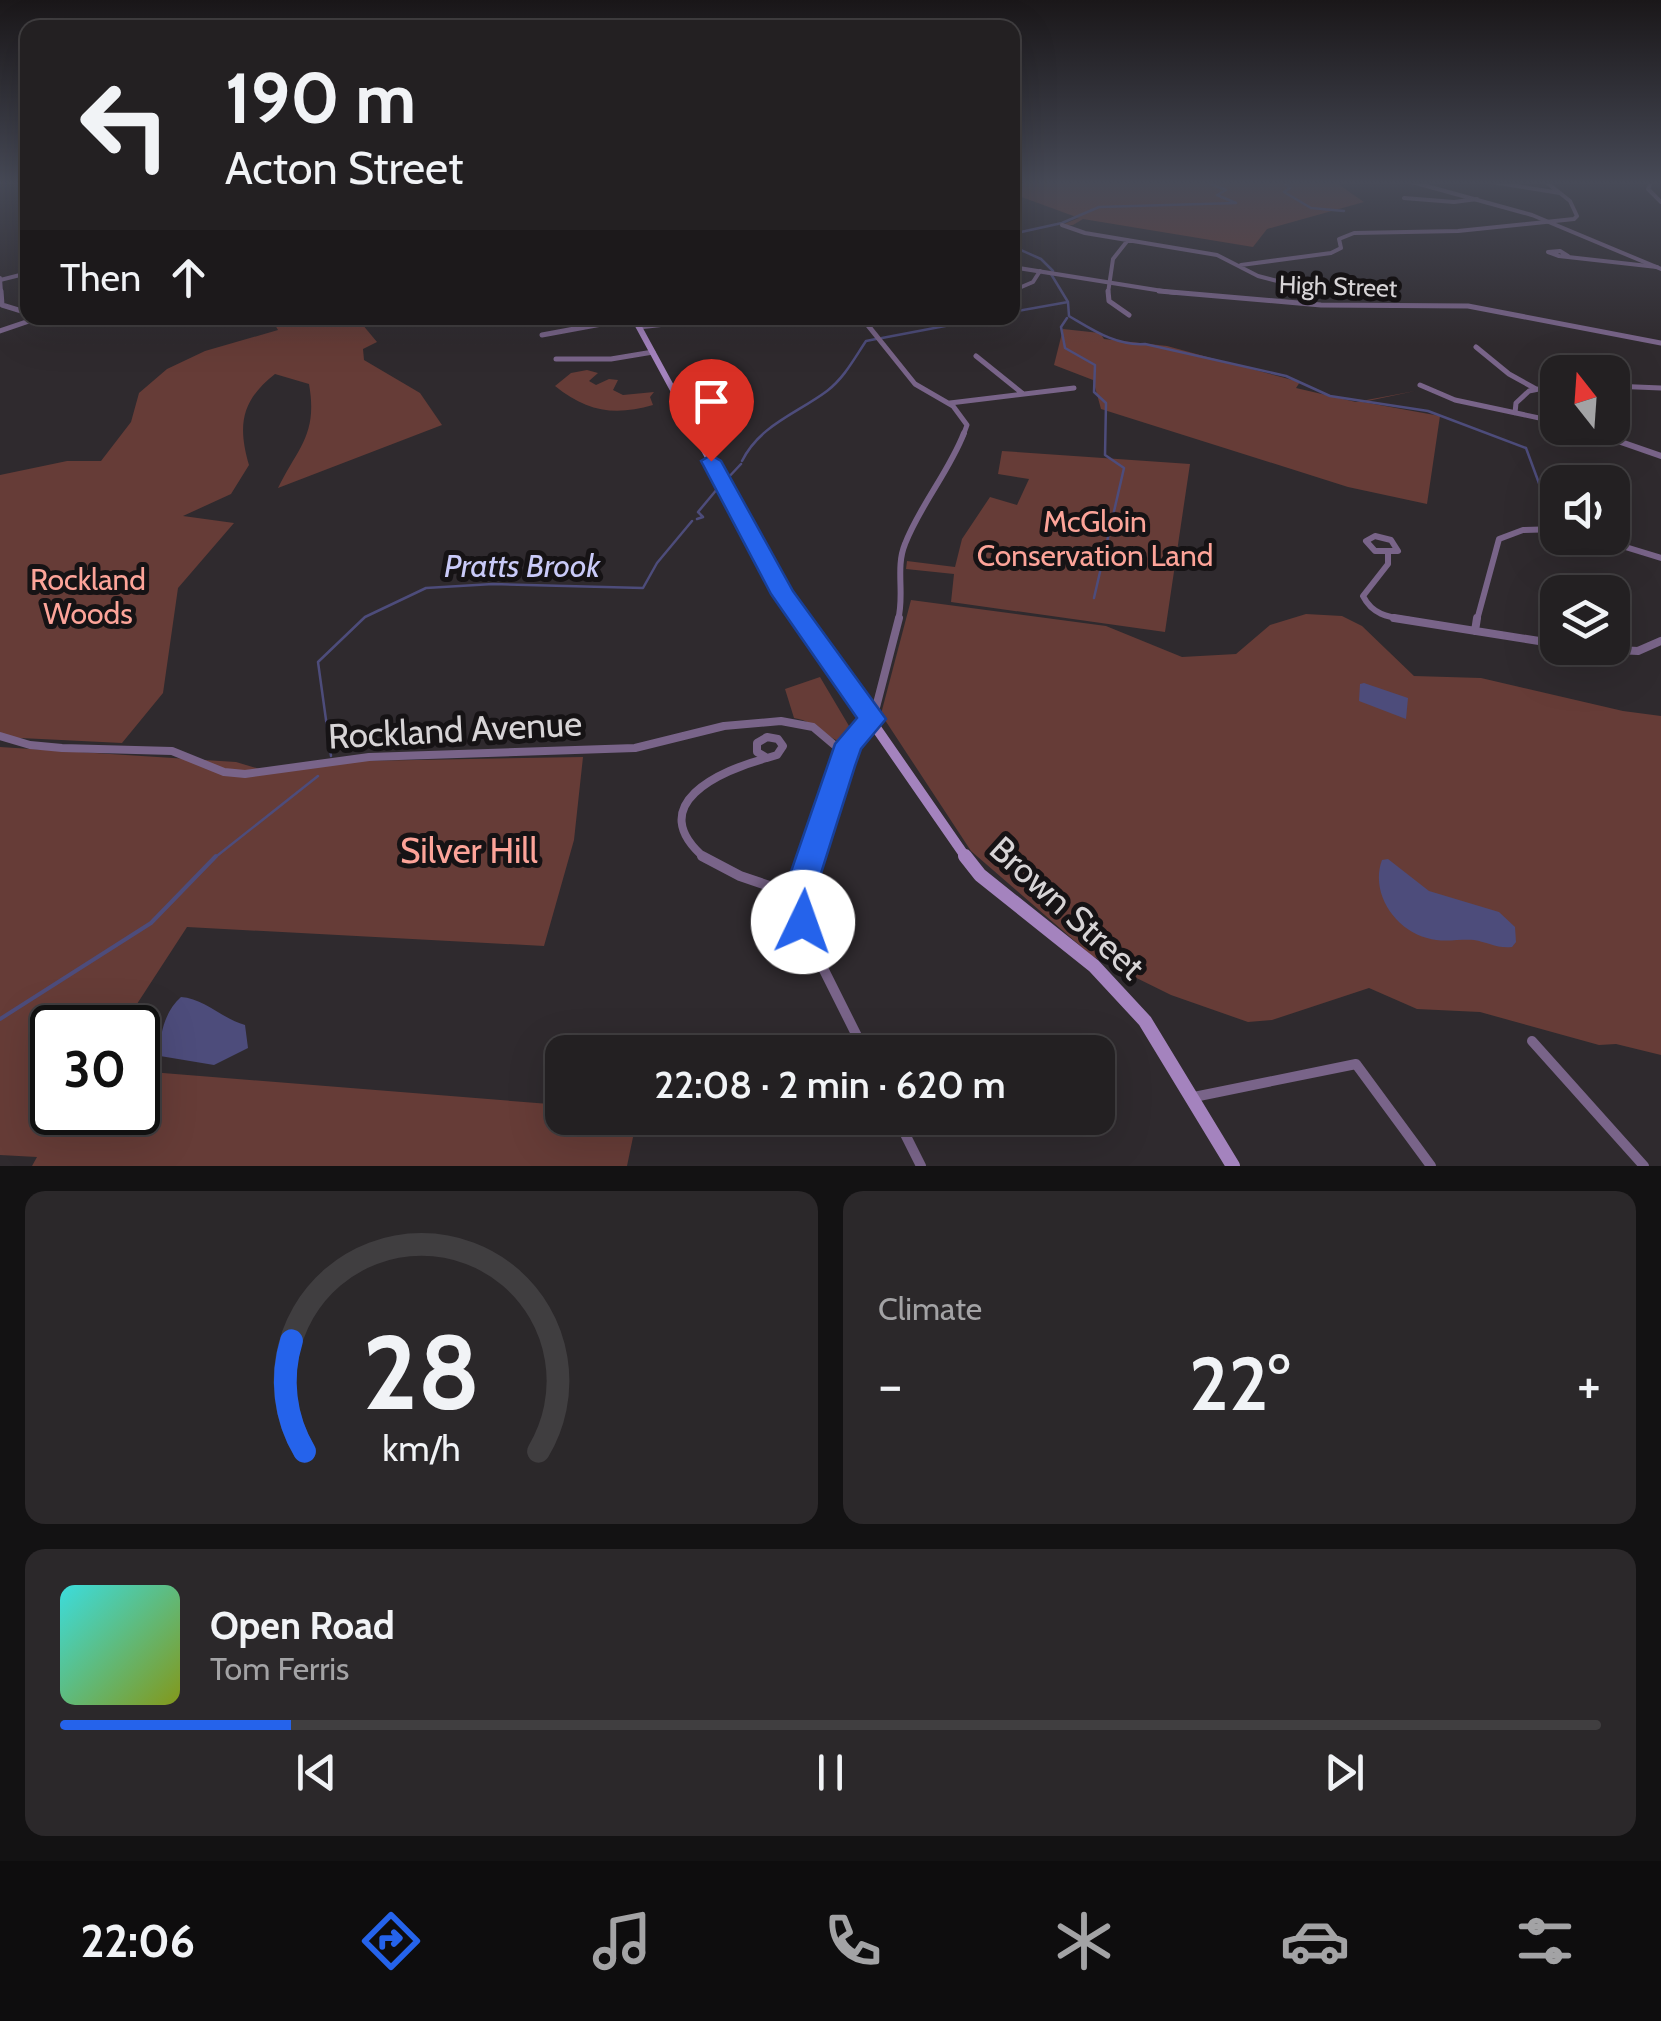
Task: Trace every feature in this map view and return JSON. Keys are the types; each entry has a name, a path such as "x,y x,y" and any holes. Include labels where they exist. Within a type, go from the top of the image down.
{"main road":[{"name":"Brown Street","path":"638,325 783,594 966,860 1006,898 1118,989 1145,1022 1233,1166"}],"street":[{"path":"1106,236 1216,255 1258,276 1297,286"},
{"path":"1241,266 1335,252 1341,248 1339,239 1345,236"},
{"path":"1586,236 1660,268"},
{"path":"1128,240 1118,249 1106,283 1112,304 1130,315"},
{"path":"1568,256 1660,268"},
{"name":"High Street","path":"1020,268 1161,292 1294,304 1468,306 1661,343"},
{"path":"1020,288 1033,282 1040,272"},
{"path":"1,279 2,305 20,311"},
{"path":"542,335 609,325"},
{"path":"856,1035 809,940 800,896 846,754 853,738 872,719 903,601 903,550 966,431 964,417 915,384 868,325"},
{"path":"1476,346 1508,374 1536,388"},
{"path":"556,359 611,359 652,352"},
{"path":"976,356 1023,394"},
{"path":"1420,385 1446,397 1540,418"},
{"path":"1516,413 1516,403 1540,387"},
{"path":"1630,387 1661,388"},
{"path":"948,403 1074,388"},
{"path":"1629,445 1661,456"},
{"path":"1476,631 1481,595 1499,539 1523,530 1540,530"},
{"path":"1375,536 1391,540 1398,551 1388,554 1372,550 1366,540 1375,536"},
{"path":"1630,548 1661,558"},
{"path":"1388,554 1388,564 1365,590 1368,606 1398,620 1540,641"},
{"path":"1630,651 1661,641"},
{"name":"Rockland Avenue","path":"0,736 30,746 172,752 224,772 245,774 368,757 635,748 724,726 781,720 805,723 846,754"},
{"path":"767,758 725,770 700,784 686,804 685,830 704,858 800,896"},
{"path":"1532,1041 1644,1166"},
{"path":"1192,1097 1356,1064 1431,1166"},
{"path":"905,1135 920,1166"}],"green space":[{"path":"1189,236 1261,236 1253,247"},
{"name":"Rockland Woods","path":"275,325 363,325 377,342 363,349 364,360 420,393 442,425 278,488 304,440 311,401 309,384 275,374 249,403 243,437 249,465 231,494 183,516 234,523 178,588 163,693 122,743 0,737 0,475 67,461 101,461 131,422 139,393 167,369 205,351 278,330"},
{"path":"1063,329 1100,333 1104,339 1167,346 1300,382 1296,388 1356,402 1415,391 1363,402 1440,416 1427,504 1348,487 1101,409 1093,380 1054,365"},
{"path":"571,373 598,373 589,381 596,385 618,380 613,390 623,395 654,392 650,397 653,405 602,409 578,401 555,386"},
{"name":"McGloin Conservation Land","path":"1002,451 1190,464 1165,632 951,602 954,574 906,569 907,561 955,567 962,539 990,497 1017,505 1029,479 998,474"},
{"path":"911,600 1106,626 1182,657 1236,654 1270,625 1306,614 1342,616 1362,626 1414,676 1481,678 1661,716 1661,1055 1616,1044 1599,1045 1480,1012 1417,1009 1369,988 1272,1020 1248,1022 1171,995 1092,956 971,851 881,714"},
{"path":"820,677 852,731 846,743 794,718 785,689"},
{"name":"Silver Hill","path":"0,747 236,762 273,773 362,761 583,757 574,840 544,946 187,927 136,1005 30,1005 30,1135 160,1135 160,1073 545,1104 545,1135 633,1135 627,1166 32,1166 37,1157 0,1155"}],"shaded area":[{"path":"1360,684 1408,698 1406,719 1359,701"},
{"path":"1388,859 1429,891 1499,912 1515,927 1516,942 1507,947 1474,940 1438,940 1404,927 1388,908 1379,884 1382,860"},
{"path":"181,997 245,1025 248,1048 214,1065 160,1056 164,1024"}],"waterway":[{"name":"Pratts Brook","path":"1020,250 1041,259 1053,271"},
{"name":"Pratts Brook","path":"1051,274 1068,302"},
{"name":"Pratts Brook","path":"1020,311 1068,302"},
{"path":"1068,302 1069,316 1115,340 1286,376 1330,396 1428,411 1526,448 1540,486"},
{"path":"1067,318 1061,327 1065,348 1095,365 1094,392 1106,403 1105,455 1124,468 1094,598"},
{"name":"Pratts Brook","path":"882,338 950,325"},
{"name":"Pratts Brook","path":"742,461 759,438 827,391 866,341 876,339"},
{"name":"Pratts Brook","path":"726,480 741,464"},
{"name":"Pratts Brook","path":"697,519 703,517 698,512 718,488"},
{"name":"Pratts Brook","path":"331,756 318,662 365,617 426,588 493,584 643,588 657,563 692,521"},
{"name":"Pratts Brook","path":"213,859 318,776"},
{"name":"Pratts Brook","path":"0,1019 151,923 213,859"}],"route":[{"path":"711,461 783,594 872,719 849,744 841,766 802,886 803,922"}]}
